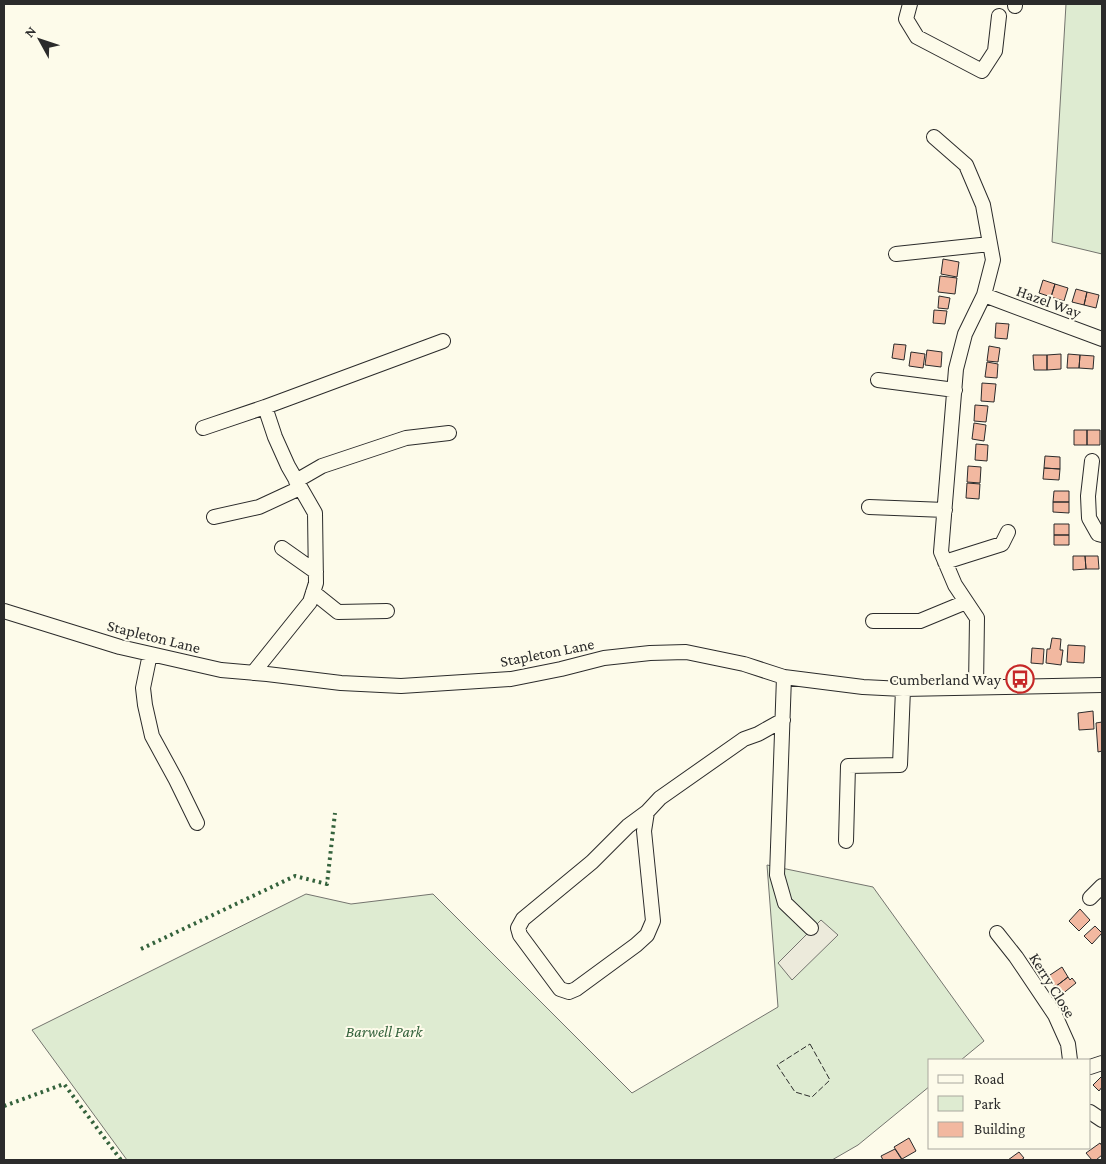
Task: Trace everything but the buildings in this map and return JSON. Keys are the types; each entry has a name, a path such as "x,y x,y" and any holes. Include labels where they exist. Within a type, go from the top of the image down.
{"street":[{"path":"910,4 906,19 917,37 982,72 995,51 999,16"},
{"path":"934,138 966,165 984,205 993,260 984,295 965,334 956,369 942,552 955,585 977,618 976,687"},
{"path":"896,254 990,244"},
{"name":"Hazel Way","path":"984,295 1102,339"},
{"path":"203,428 266,408 443,340"},
{"path":"878,380 955,390"},
{"path":"253,673 310,602 316,583 315,513 288,466 275,437 266,408"},
{"path":"214,517 259,507 298,484 322,466 406,438 449,434"},
{"path":"1092,461 1088,496 1089,518 1098,534 1102,535"},
{"path":"869,507 945,510"},
{"path":"945,562 1002,544 1008,532"},
{"path":"282,548 316,572"},
{"path":"313,592 338,612 387,611"},
{"path":"873,621 920,620 966,602"},
{"name":"Stapleton Lane","path":"4,611 120,647 221,670 341,683 401,686 511,679 604,658 650,653 686,652 744,664 784,677 863,686 903,689 1102,685"},
{"path":"150,654 143,688 152,736 197,823"},
{"path":"784,677 777,875 785,903 812,928"},
{"path":"846,841 848,766 900,765 903,689"},
{"path":"647,812 644,831 652,921 647,935 576,989 569,992 560,989 520,935 518,928 523,919 592,862 628,826 647,812 660,798 744,739 758,734 783,720"},
{"path":"1090,898 1102,886"},
{"name":"Kerry Close","path":"996,933 1016,957 1055,1015 1068,1044 1070,1059"},
{"path":"1091,1113 1102,1120"}],"green space":[{"path":"1066,4 1102,4 1102,254 1052,242"},
{"name":"Barwell Park","path":"767,865 873,887 984,1041 962,1059 928,1059 928,1088 858,1145 832,1160 127,1160 32,1030 306,894 351,904 433,894 632,1093 778,1007"}],"shaded area":[{"path":"821,920 838,935 792,980 778,963"}],"hedge":[{"path":"141,949 295,876 327,884 335,813"},
{"path":"4,1106 64,1084 121,1160"}],"fence":[{"path":"810,1044 830,1080 812,1097 795,1092 777,1065 810,1044"}],"place":[{"name":"Cumberland Way","path":"1020,679"}]}
